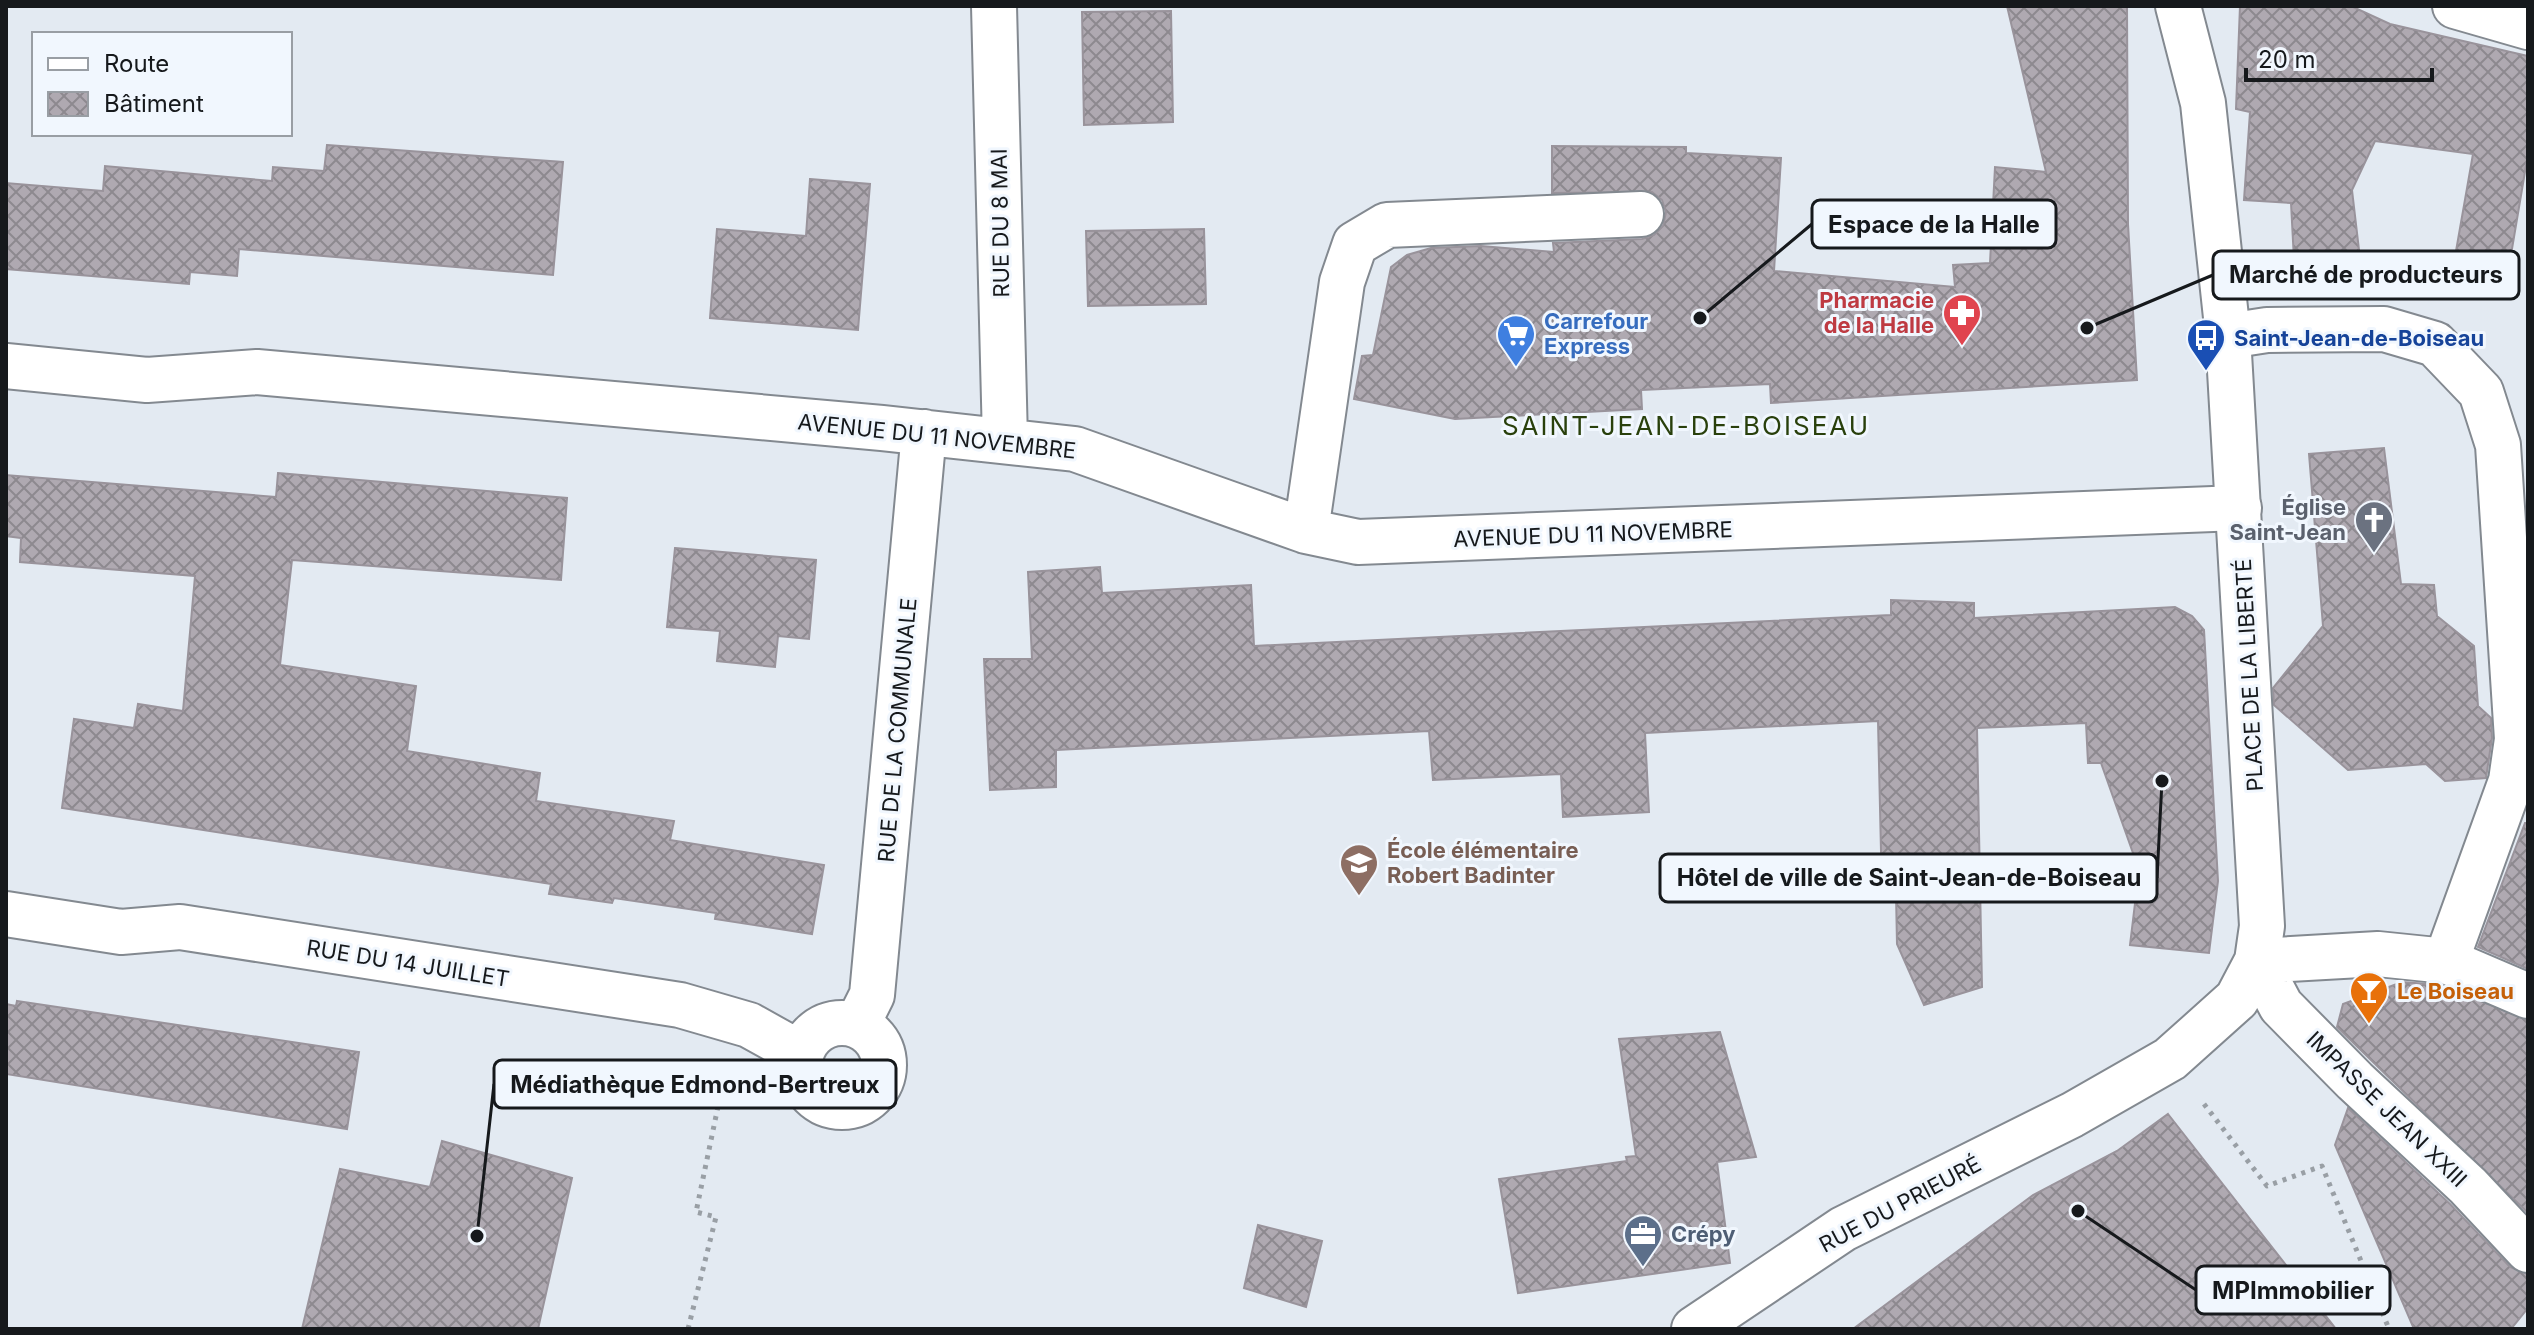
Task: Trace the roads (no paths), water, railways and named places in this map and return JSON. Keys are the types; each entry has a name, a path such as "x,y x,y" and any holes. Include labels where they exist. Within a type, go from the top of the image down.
{"street":[{"name":"RUE DU 8 MAI","path":"994,6 1005,440"},
{"name":"PLACE DE LA LIBERTÉ","path":"2072,1115 2170,1059 2237,999 2257,961 2262,926 2228,336 2203,103 2178,6"},
{"path":"2455,6 2528,27"},
{"path":"1306,531 1342,282 1355,244 1387,225 1641,214"},
{"path":"2228,336 2267,330 2384,329 2435,344 2481,392 2498,445 2517,739 2511,781 2446,961"},
{"name":"AVENUE DU 11 NOVEMBRE","path":"6,366 147,380 257,372 924,432 1075,449 1306,531 1358,542 2239,508"},
{"name":"RUE DE LA COMMUNALE","path":"857,1025 872,995 924,432"},
{"name":"RUE DU 14 JUILLET","path":"6,914 121,932 180,927 680,1005 736,1021 801,1054"},
{"path":"2257,961 2378,954 2446,961 2528,996"},
{"name":"IMPASSE JEAN XXIII","path":"2257,961 2281,1006 2355,1081 2468,1186 2528,1250"},
{"path":"829,1024 857,1025 879,1042 885,1069 873,1094 862,1102 849,1107 822,1102 803,1082 801,1054 807,1041 829,1024"},
{"name":"RUE DU PRIEURÉ","path":"1694,1329 1843,1229 2072,1115"}],"place":[{"name":"Espace de la Halle","path":"1700,318"},
{"name":"Marché de producteurs","path":"2087,328"},
{"name":"Pharmacie de la Halle","path":"1962,347"},
{"name":"Carrefour Express","path":"1516,368"},
{"name":"Saint-Jean-de-Boiseau","path":"2206,372"},
{"name":"Église Saint-Jean","path":"2374,554"},
{"name":"Hôtel de ville de Saint-Jean-de-Boiseau","path":"2162,781"},
{"name":"École élémentaire Robert Badinter","path":"1359,897"},
{"name":"Le Boiseau","path":"2369,1025"},
{"name":"MPImmobilier","path":"2078,1211"},
{"name":"Médiathèque Edmond-Bertreux","path":"477,1236"},
{"name":"Crépy","path":"1643,1268"}],"district":[{"name":"SAINT-JEAN-DE-BOISEAU","path":"1686,426"}]}
